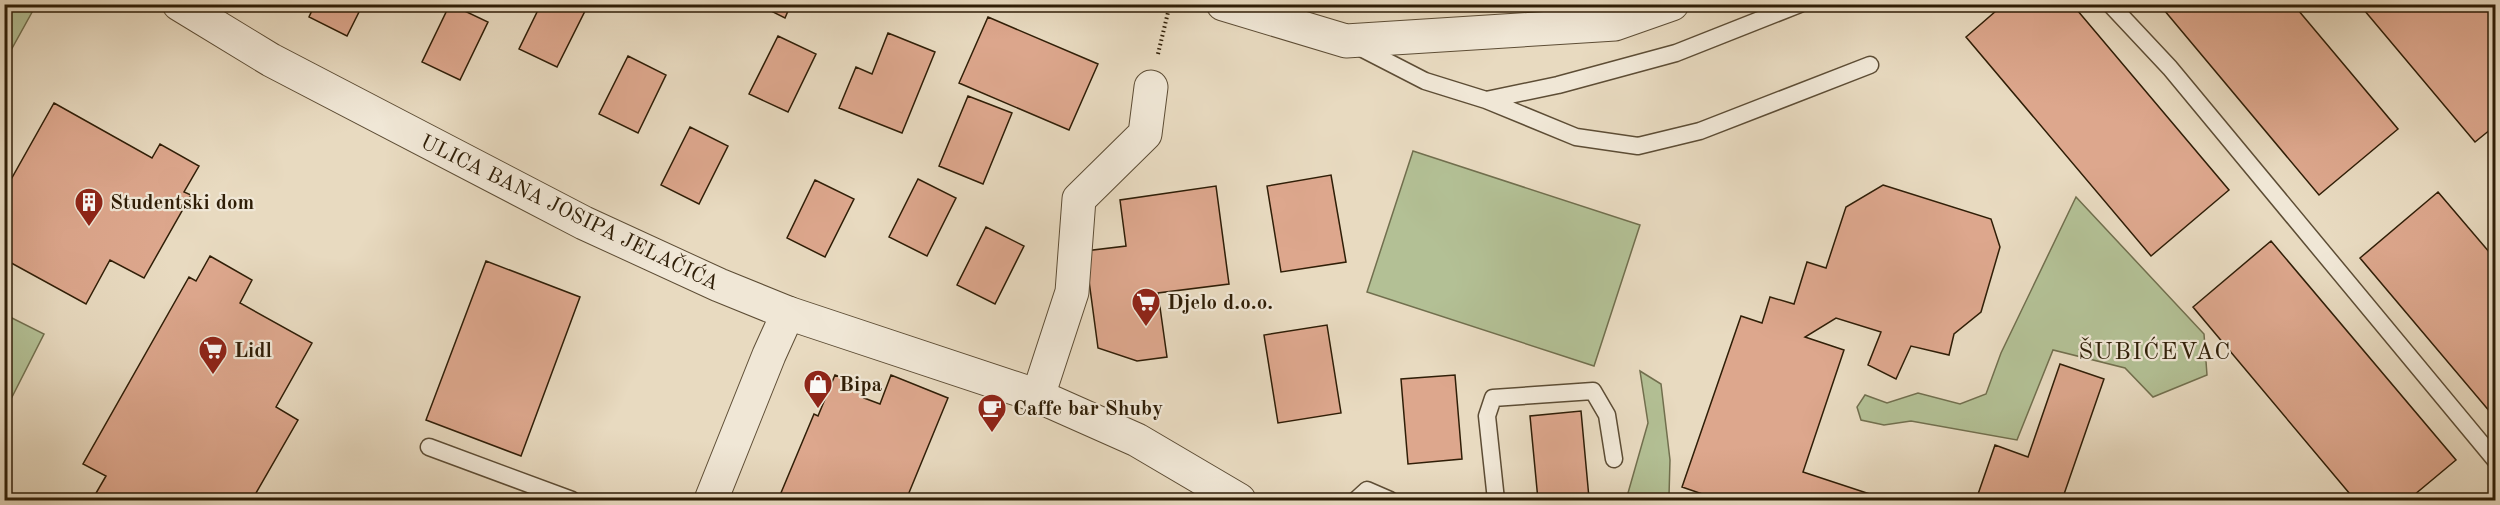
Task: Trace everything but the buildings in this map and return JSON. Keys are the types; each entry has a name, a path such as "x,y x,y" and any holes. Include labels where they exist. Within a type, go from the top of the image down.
{"street":[{"name":"ULICA BANA JOSIPA JELAČIĆA","path":"179,4 271,60 584,224 719,285 788,313 1038,396 1137,440 1239,501"},
{"path":"1223,4 1346,41 1615,24 1672,4"},
{"path":"1038,396 1072,292 1079,199 1145,134 1151,87"},
{"path":"711,501 788,313"}],"lane":[{"path":"1486,100 1558,85 1676,53 1800,4"},
{"path":"2110,4 2170,68 2496,461"},
{"path":"1346,41 1425,81 1486,100 1576,137 1638,146 1700,131 1870,65"},
{"path":"1496,501 1487,416 1493,398 1593,392 1607,415 1614,459"},
{"path":"429,447 572,501"},
{"path":"1356,501 1367,490 1390,501"}],"path":[{"path":"1151,87 1170,4"}],"green space":[{"path":"4,5 36,5 5,61"},
{"path":"1413,151 1640,225 1594,366 1367,292"},
{"path":"2076,197 2204,334 2207,375 2153,397 2125,368 2053,350 2017,440 1911,421 1884,425 1861,420 1857,407 1865,395 1887,403 1918,393 1960,404 1986,394 2001,353"},
{"path":"4,314 44,334 10,401 5,398"},
{"path":"1640,371 1661,384 1670,460 1669,496 1675,500 1626,500 1648,423"}],"place":[{"name":"Studentski dom","path":"89,228"},
{"name":"Djelo d.o.o.","path":"1146,328"},
{"name":"Lidl","path":"213,376"},
{"name":"Bipa","path":"818,410"},
{"name":"Caffe bar Shuby","path":"992,434"}],"district":[{"name":"ŠUBIĆEVAC","path":"2155,351"}]}
